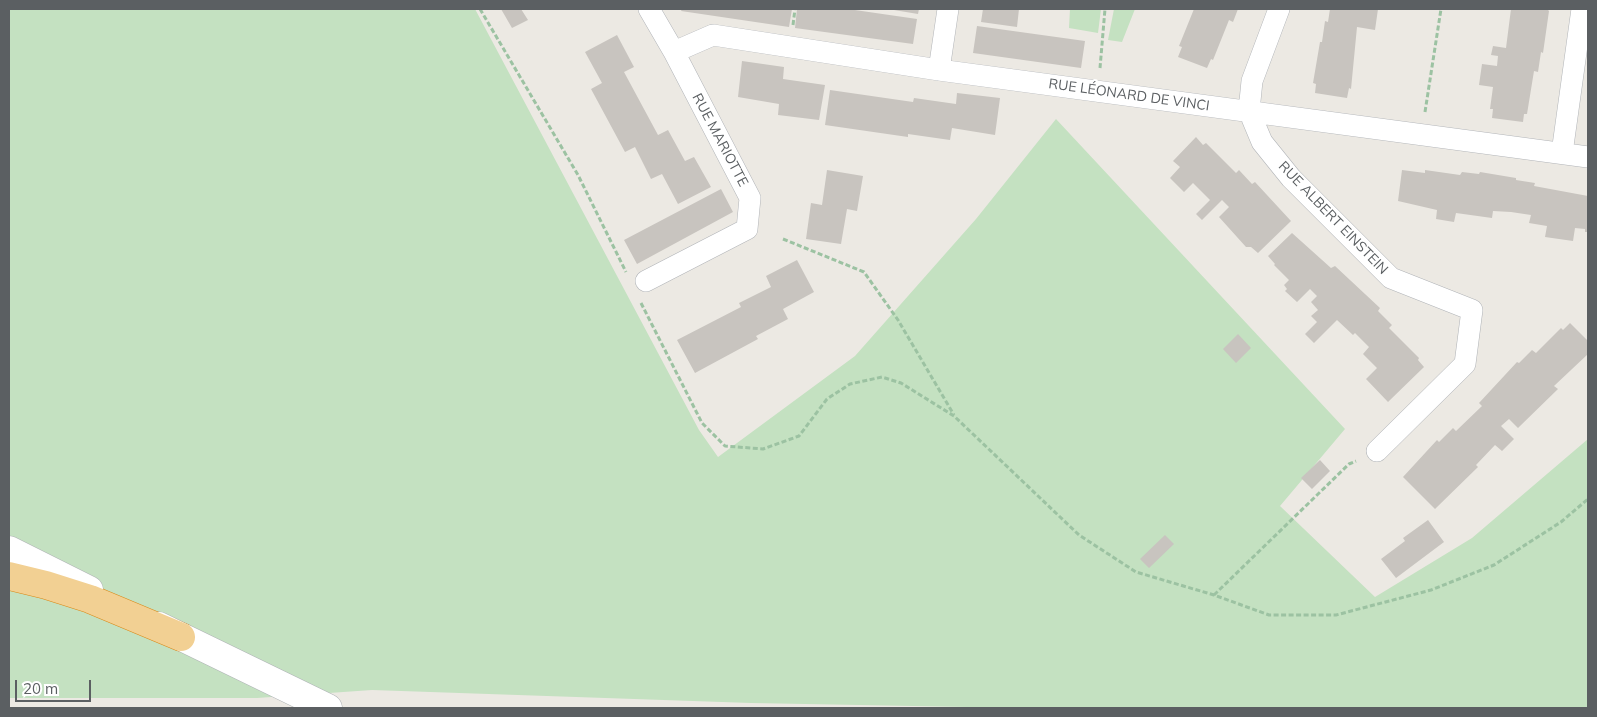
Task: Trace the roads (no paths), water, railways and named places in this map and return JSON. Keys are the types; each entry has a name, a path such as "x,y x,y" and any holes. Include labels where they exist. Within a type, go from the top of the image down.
{"highway":[{"path":"9,576 90,599 181,637"}],"main road":[{"path":"9,550 181,637 328,708"}],"street":[{"name":"RUE MARIOTTE","path":"637,285 747,229 750,198 674,52 649,9"},
{"path":"939,70 948,9"},
{"path":"1249,111 1252,81 1279,9"},
{"path":"1562,153 1582,9"},
{"name":"RUE LÉONARD DE VINCI","path":"674,52 712,35 939,70 1588,157"},
{"name":"RUE ALBERT EINSTEIN","path":"1249,111 1262,142 1291,178 1391,278 1472,310 1464,364 1377,451"}]}
